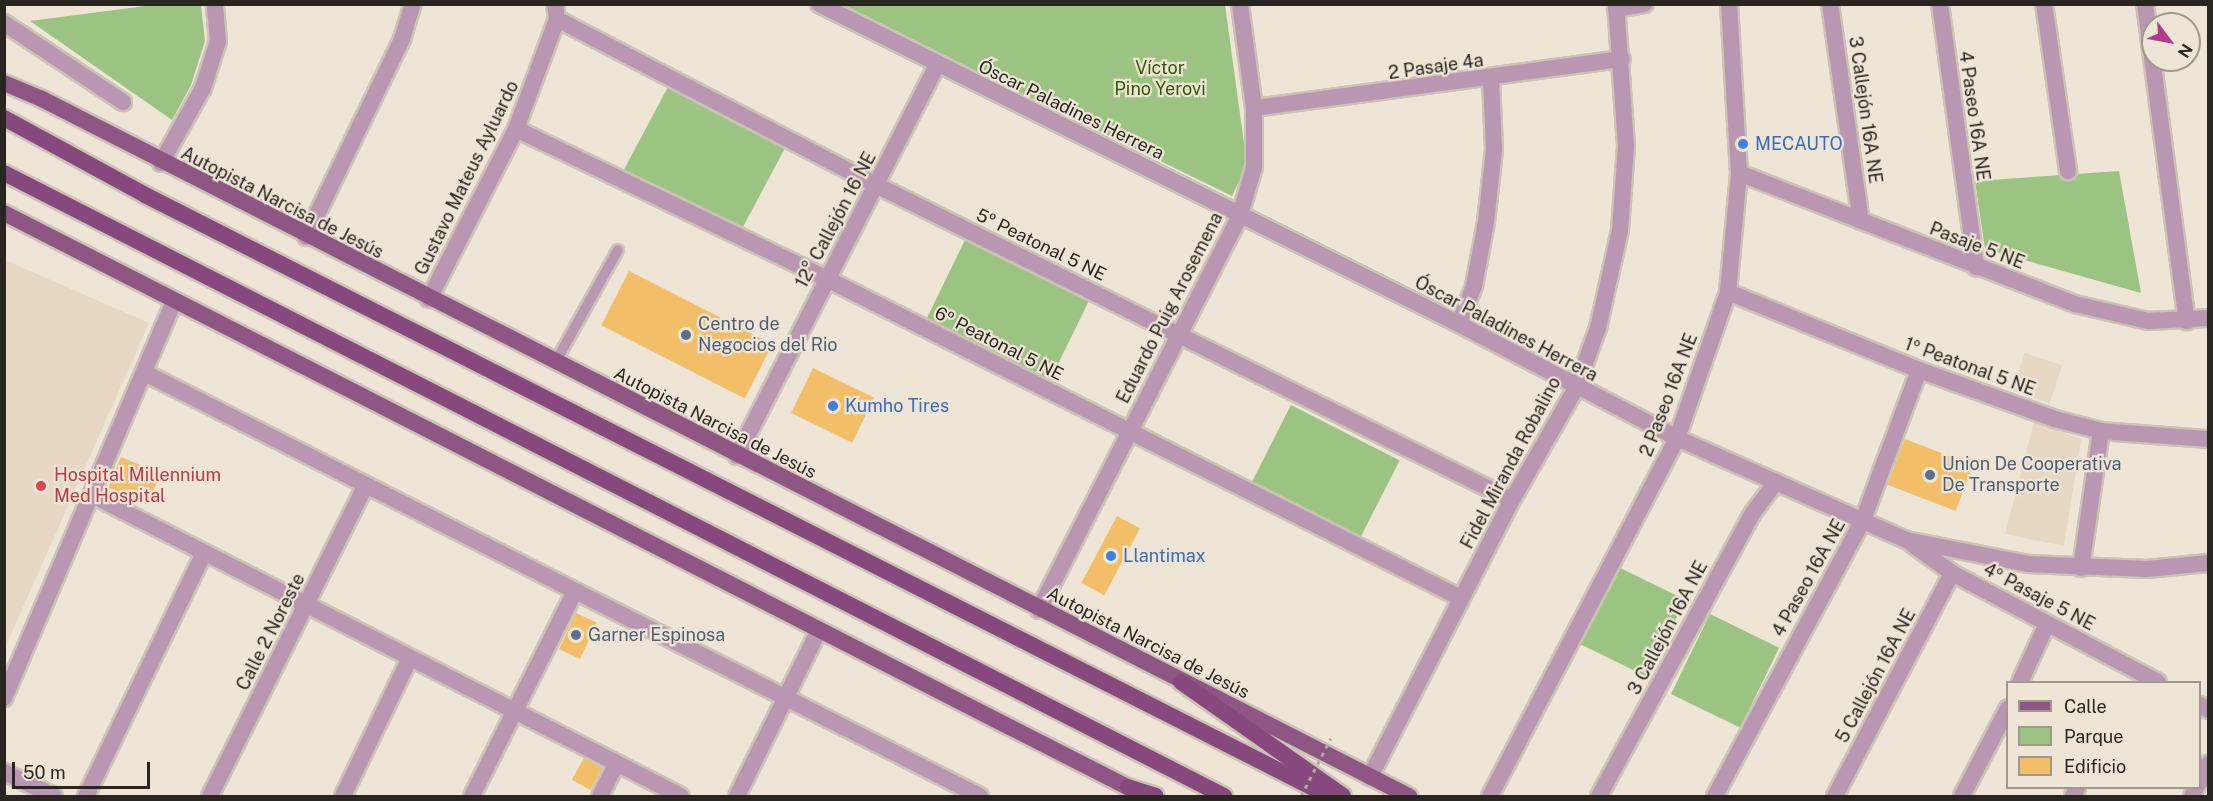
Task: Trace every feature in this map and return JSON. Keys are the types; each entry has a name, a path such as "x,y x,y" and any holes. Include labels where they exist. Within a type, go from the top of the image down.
{"highway":[{"path":"4,118 155,200 1329,796"},
{"path":"4,173 1224,796"},
{"path":"1181,682 1344,796"},
{"path":"1128,787 1156,796"}],"main road":[{"name":"Autopista Narcisa de Jesús","path":"4,83 40,98 306,237 1409,796"},
{"path":"9,216 1146,796"}],"street":[{"path":"161,163 203,88 218,42 215,4"},
{"path":"306,237 402,39 412,4"},
{"name":"Óscar Paladines Herrera","path":"819,4 937,66 1459,324 1576,388 1677,438 1906,540 2028,564 2147,569 2208,563"},
{"name":"Eduardo Puig Arosemena","path":"1039,610 1240,215 1254,167 1254,108 1240,4"},
{"path":"1616,7 1645,4"},
{"name":"2 Paseo 16A NE","path":"1490,796 1677,438 1728,292 1739,173 1729,4"},
{"name":"3 Callejón 16A NE","path":"1830,4 1861,221"},
{"name":"4 Paseo 16A NE","path":"1940,4 1976,268"},
{"path":"2044,4 2068,171"},
{"path":"2145,4 2187,321"},
{"name":"Fidel Miranda Robalino","path":"1370,777 1512,500 1576,388 1598,328 1620,230 1626,146 1622,59 1616,7"},
{"name":"Gustavo Mateus Ayluardo","path":"429,299 516,129 556,12"},
{"name":"5º Peatonal 5 NE","path":"556,12 878,186 1512,500"},
{"path":"4,23 123,102"},
{"name":"2 Pasaje 4a","path":"1254,108 1491,80 1622,59"},
{"name":"12° Callejón 16 NE","path":"736,456 825,278 878,186 937,66"},
{"path":"1459,324 1474,286 1486,222 1494,149 1491,80"},
{"name":"6º Peatonal 5 NE","path":"516,129 825,278 1461,598"},
{"name":"Pasaje 5 NE","path":"1739,173 1976,268 2075,304 2148,321 2187,321 2208,318"},
{"name":"1º Peatonal 5 NE","path":"1728,292 1919,370 2055,419 2101,431 2208,439"},
{"path":"4,698 174,302"},
{"name":"4 Paseo 16A NE","path":"1715,796 1863,520 1919,370"},
{"path":"145,373 980,796"},
{"path":"2081,568 2101,431"},
{"name":"3 Callejón 16A NE","path":"1599,796 1752,514 1776,482"},
{"name":"Calle 2 Noreste","path":"210,796 366,485"},
{"path":"92,495 681,796"},
{"name":"4º Pasaje 5 NE","path":"1906,540 1952,573 2047,624 2133,677 2153,681"},
{"path":"86,796 204,553"},
{"name":"5 Callejón 16A NE","path":"1835,796 1952,573"},
{"path":"472,796 575,591"},
{"path":"2020,681 2047,624"},
{"path":"737,796 819,630"},
{"path":"343,796 410,658"},
{"path":"1962,796 2006,710"},
{"path":"600,796 616,764"},
{"path":"2201,778 2208,764"},
{"path":"4,772 54,796"}],"lane":[{"path":"555,363 618,250"}],"path":[{"path":"1301,796 1331,738"}],"shaded area":[{"name":"Hospital Millennium Med Hospital","path":"5,260 149,323 5,648"},
{"path":"2025,353 2062,365 2050,403 2013,391"},
{"path":"2034,422 2081,439 2064,546 2005,534"}],"green space":[{"path":"153,5 201,5 205,41 191,85 172,120 30,21"},
{"name":"Víctor Pino Yerovi","path":"842,5 1225,5 1247,165 1232,196"},
{"path":"669,85 786,147 737,239 620,177"},
{"path":"2119,171 2141,293 1985,249 1975,181"},
{"path":"965,240 1089,300 1049,383 925,323"},
{"path":"1291,405 1400,460 1360,539 1251,483"},
{"path":"1616,566 1685,600 1648,677 1578,643"},
{"path":"1710,614 1779,648 1740,728 1671,694"}],"building":[{"name":"Centro de Negocios del Rio","path":"629,271 772,344 745,398 601,325"},
{"name":"Kumho Tires","path":"813,368 874,398 852,443 791,413"},
{"name":"Union De Cooperativa De Transporte","path":"1905,439 1973,465 1956,511 1887,485"},
{"path":"121,457 161,474 148,504 108,487"},
{"name":"Llantimax","path":"1117,516 1140,528 1104,595 1081,583"},
{"name":"Garner Espinosa","path":"576,613 597,623 580,659 559,649"},
{"path":"584,758 602,768 590,790 572,780"}],"place":[{"name":"MECAUTO","path":"1743,144"},
{"name":"Centro de Negocios del Rio","path":"686,335"},
{"name":"Kumho Tires","path":"833,406"},
{"name":"Union De Cooperativa De Transporte","path":"1930,475"},
{"name":"Hospital Millennium Med Hospital","path":"41,486"},
{"name":"Llantimax","path":"1111,556"},
{"name":"Garner Espinosa","path":"576,635"}]}
